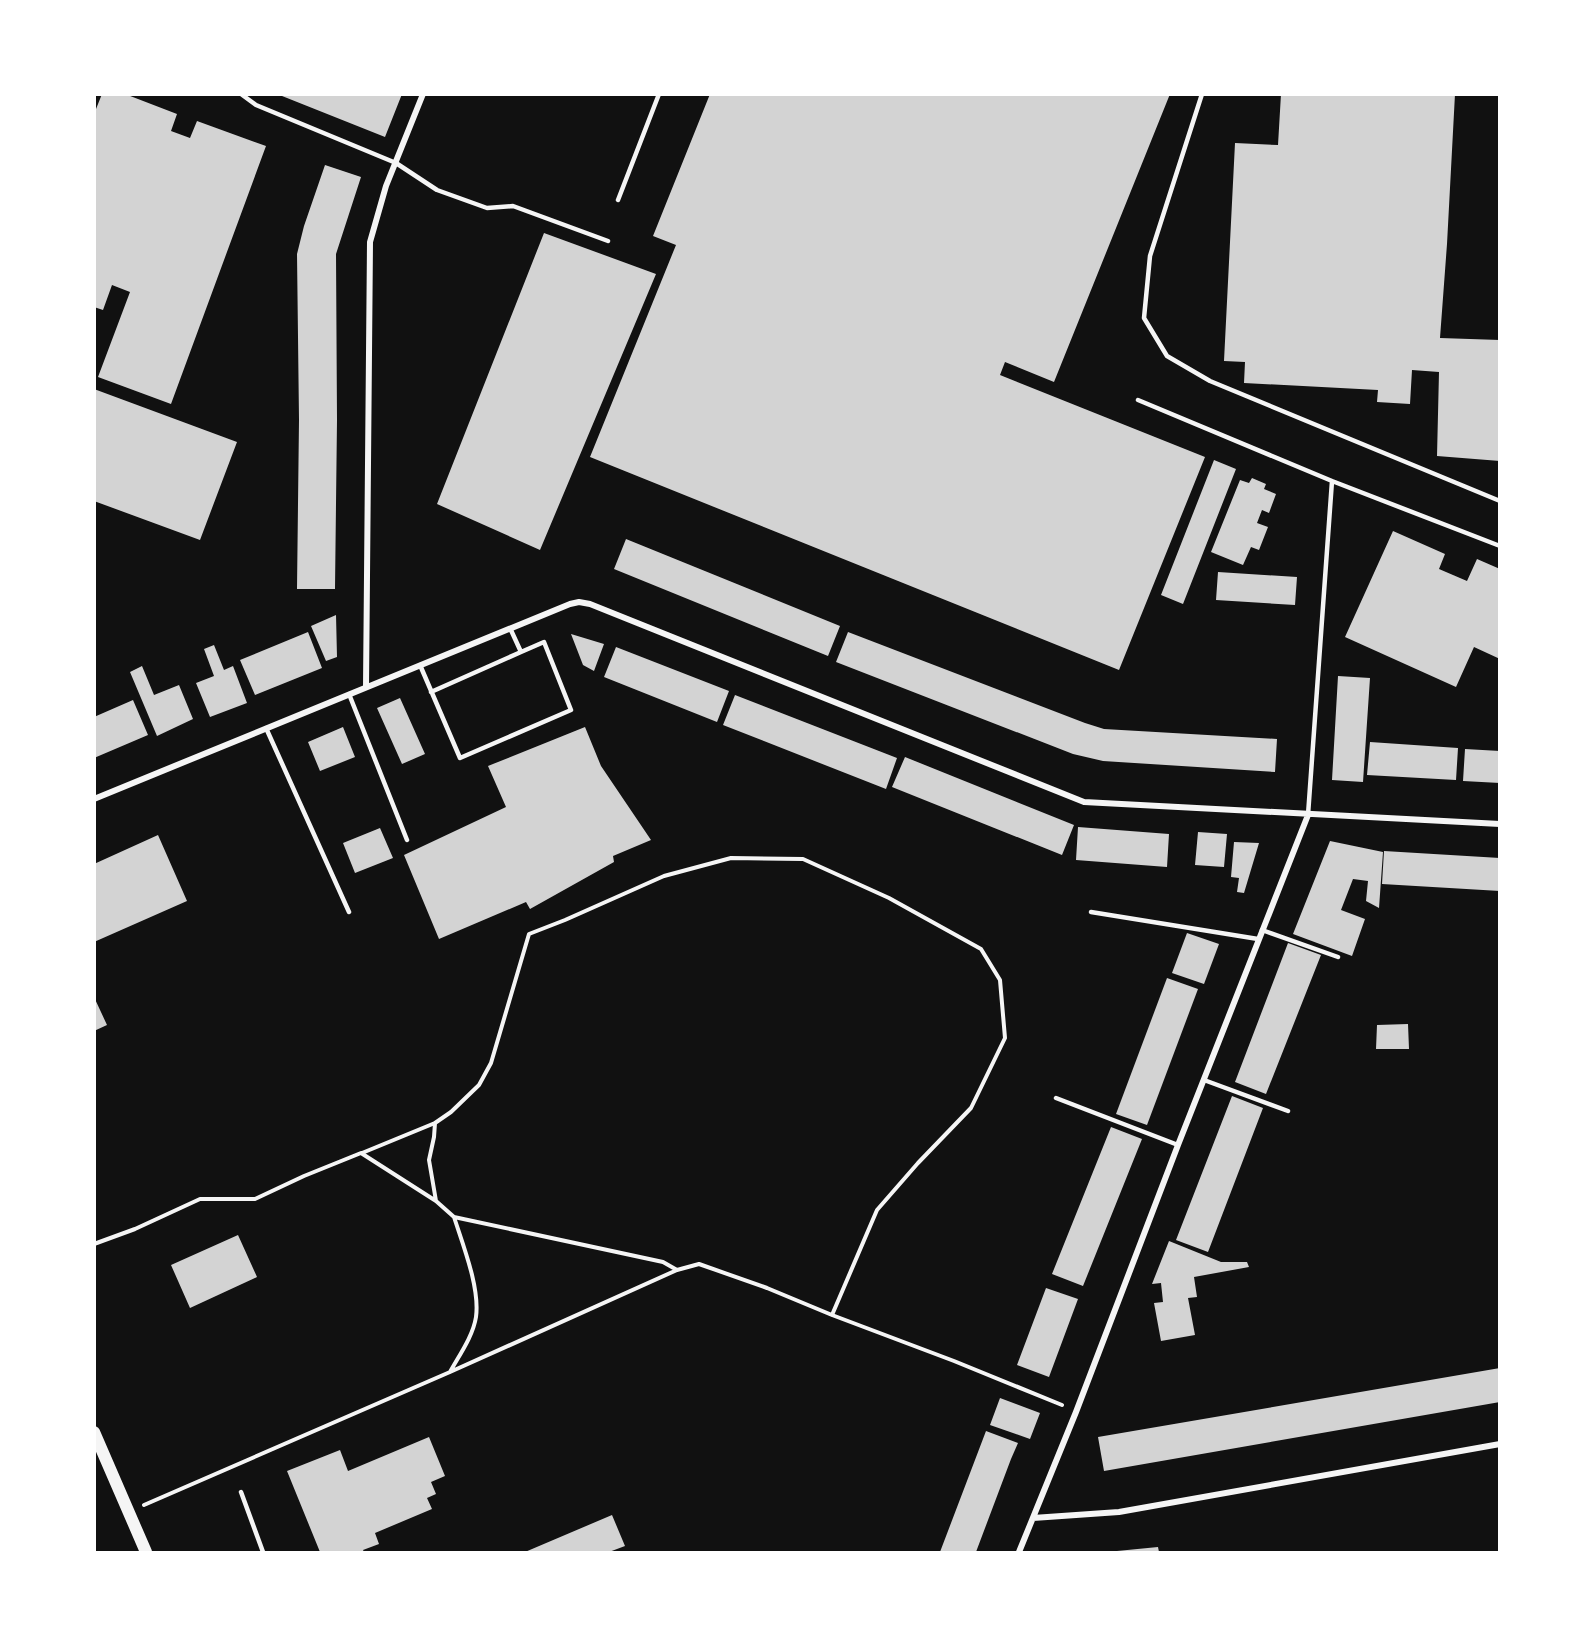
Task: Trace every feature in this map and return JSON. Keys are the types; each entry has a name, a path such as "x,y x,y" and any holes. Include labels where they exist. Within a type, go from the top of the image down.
{"main road":[{"path":"94,1432 146,1552"}],"street":[{"path":"366,687 370,242 386,186 423,94"},
{"path":"94,799 510,628 579,602 590,604 1084,802 1500,824"},
{"path":"1019,1552 1076,1412 1308,815"},
{"path":"1033,1518 1119,1512 1500,1444"}],"lane":[{"path":"241,94 256,105 396,163 437,190 487,208 513,206 608,241"},
{"path":"618,200 659,94"},
{"path":"1202,94 1150,256 1144,318 1167,356 1210,381 1500,501"},
{"path":"1138,400 1332,481 1500,546"},
{"path":"1308,815 1332,481"},
{"path":"510,628 521,652"},
{"path":"420,665 431,692 460,758 572,710 544,642 431,692"},
{"path":"348,694 407,840"},
{"path":"266,728 349,912"},
{"path":"1091,912 1258,939"},
{"path":"1262,930 1338,957"},
{"path":"1204,1080 1288,1111"},
{"path":"1056,1098 1178,1145"},
{"path":"241,1492 263,1552"}],"path":[{"path":"94,1244 135,1229 200,1199 255,1199 304,1176 435,1123 451,1112 479,1085 491,1063 529,934 664,876 731,858 803,859 889,898 981,949 1000,980 1005,1038 971,1108 918,1163 878,1210 832,1315"},
{"path":"435,1123 429,1160 436,1201"},
{"path":"361,1153 436,1201 454,1216 663,1263 677,1270"},
{"path":"450,1371 469,1338 476,1317 477,1298 454,1216"},
{"path":"129,1512 677,1270 699,1264 954,1361 1076,1412"}],"building":[{"path":"102,94 125,94 177,114 171,131 190,138 197,121 266,146 171,404 98,377 130,292 112,285 103,310 94,307 94,114"},
{"path":"277,94 402,94 385,137"},
{"path":"710,94 1170,94 1054,382 1005,362 1000,375 1205,457 1119,670 590,457 676,245 653,236"},
{"path":"1281,94 1455,94 1440,338 1500,340 1500,461 1437,456 1439,372 1412,370 1410,404 1377,402 1378,390 1244,383 1245,362 1224,361 1235,143 1278,145"},
{"path":"325,165 361,177 336,254 335,589 297,589 299,420 297,254"},
{"path":"544,233 656,274 540,550 437,504"},
{"path":"94,389 237,442 200,540 94,501"},
{"path":"1214,460 1236,469 1183,604 1161,595"},
{"path":"1252,478 1266,484 1264,489 1276,494 1269,513 1262,510 1257,523 1268,527 1259,550 1251,547 1243,565 1211,552 1240,480 1249,483"},
{"path":"1393,531 1445,554 1439,569 1467,581 1477,559 1500,569 1500,659 1474,647 1456,687 1345,637"},
{"path":"626,539 840,626 828,656 614,569"},
{"path":"1218,572 1297,577 1295,605 1216,600"},
{"path":"336,615 337,657 326,661 311,626"},
{"path":"308,632 322,668 255,695 240,660"},
{"path":"848,632 1104,729 1277,739 1275,772 1103,761 1073,754 836,662"},
{"path":"571,634 604,644 594,671 583,665"},
{"path":"214,645 224,670 233,666 247,703 210,717 196,683 214,676 204,649"},
{"path":"616,647 729,691 717,722 604,677"},
{"path":"142,666 154,695 179,685 193,719 157,736 130,672"},
{"path":"1338,676 1370,678 1363,782 1332,780"},
{"path":"735,695 897,758 886,789 723,725"},
{"path":"400,698 425,754 402,764 377,708"},
{"path":"133,700 148,735 94,758 94,717"},
{"path":"343,727 355,757 320,771 308,742"},
{"path":"585,727 601,766 651,840 613,856 614,862 530,909 526,902 439,939 404,855 506,807 488,766"},
{"path":"1370,742 1458,748 1456,780 1367,775"},
{"path":"1465,749 1500,751 1500,783 1463,781"},
{"path":"905,757 1074,825 1062,855 892,787"},
{"path":"1078,827 1169,834 1167,867 1076,860"},
{"path":"380,828 393,858 355,873 343,843"},
{"path":"1198,832 1227,834 1224,867 1195,865"},
{"path":"158,835 187,901 94,942 94,864"},
{"path":"1330,841 1383,852 1379,908 1366,901 1368,881 1353,879 1341,910 1365,919 1352,956 1293,934"},
{"path":"1234,842 1259,843 1244,893 1237,892 1239,878 1231,877"},
{"path":"1384,851 1500,858 1500,891 1382,884"},
{"path":"1187,933 1219,944 1204,984 1172,973"},
{"path":"1288,943 1321,955 1266,1094 1235,1082"},
{"path":"1167,978 1198,989 1147,1125 1116,1114"},
{"path":"94,997 107,1025 94,1031"},
{"path":"1408,1024 1409,1049 1376,1049 1377,1025"},
{"path":"1232,1096 1263,1108 1208,1252 1176,1240"},
{"path":"1111,1127 1142,1139 1083,1286 1052,1274"},
{"path":"238,1235 257,1277 190,1308 171,1265"},
{"path":"1169,1241 1221,1262 1247,1262 1249,1267 1194,1277 1197,1297 1188,1298 1195,1335 1161,1341 1154,1303 1163,1302 1161,1283 1152,1284"},
{"path":"1046,1288 1078,1299 1049,1377 1017,1365"},
{"path":"1500,1368 1500,1402 1104,1471 1098,1437"},
{"path":"1000,1398 1040,1413 1030,1439 990,1425"},
{"path":"986,1431 1018,1443 976,1552 940,1552"},
{"path":"429,1437 445,1476 431,1482 436,1494 427,1498 432,1509 375,1533 379,1544 363,1550 364,1552 320,1552 287,1471 340,1450 348,1471"},
{"path":"612,1515 625,1546 609,1552 525,1552"},
{"path":"1158,1547 1159,1552 1117,1552 1117,1551"}]}
